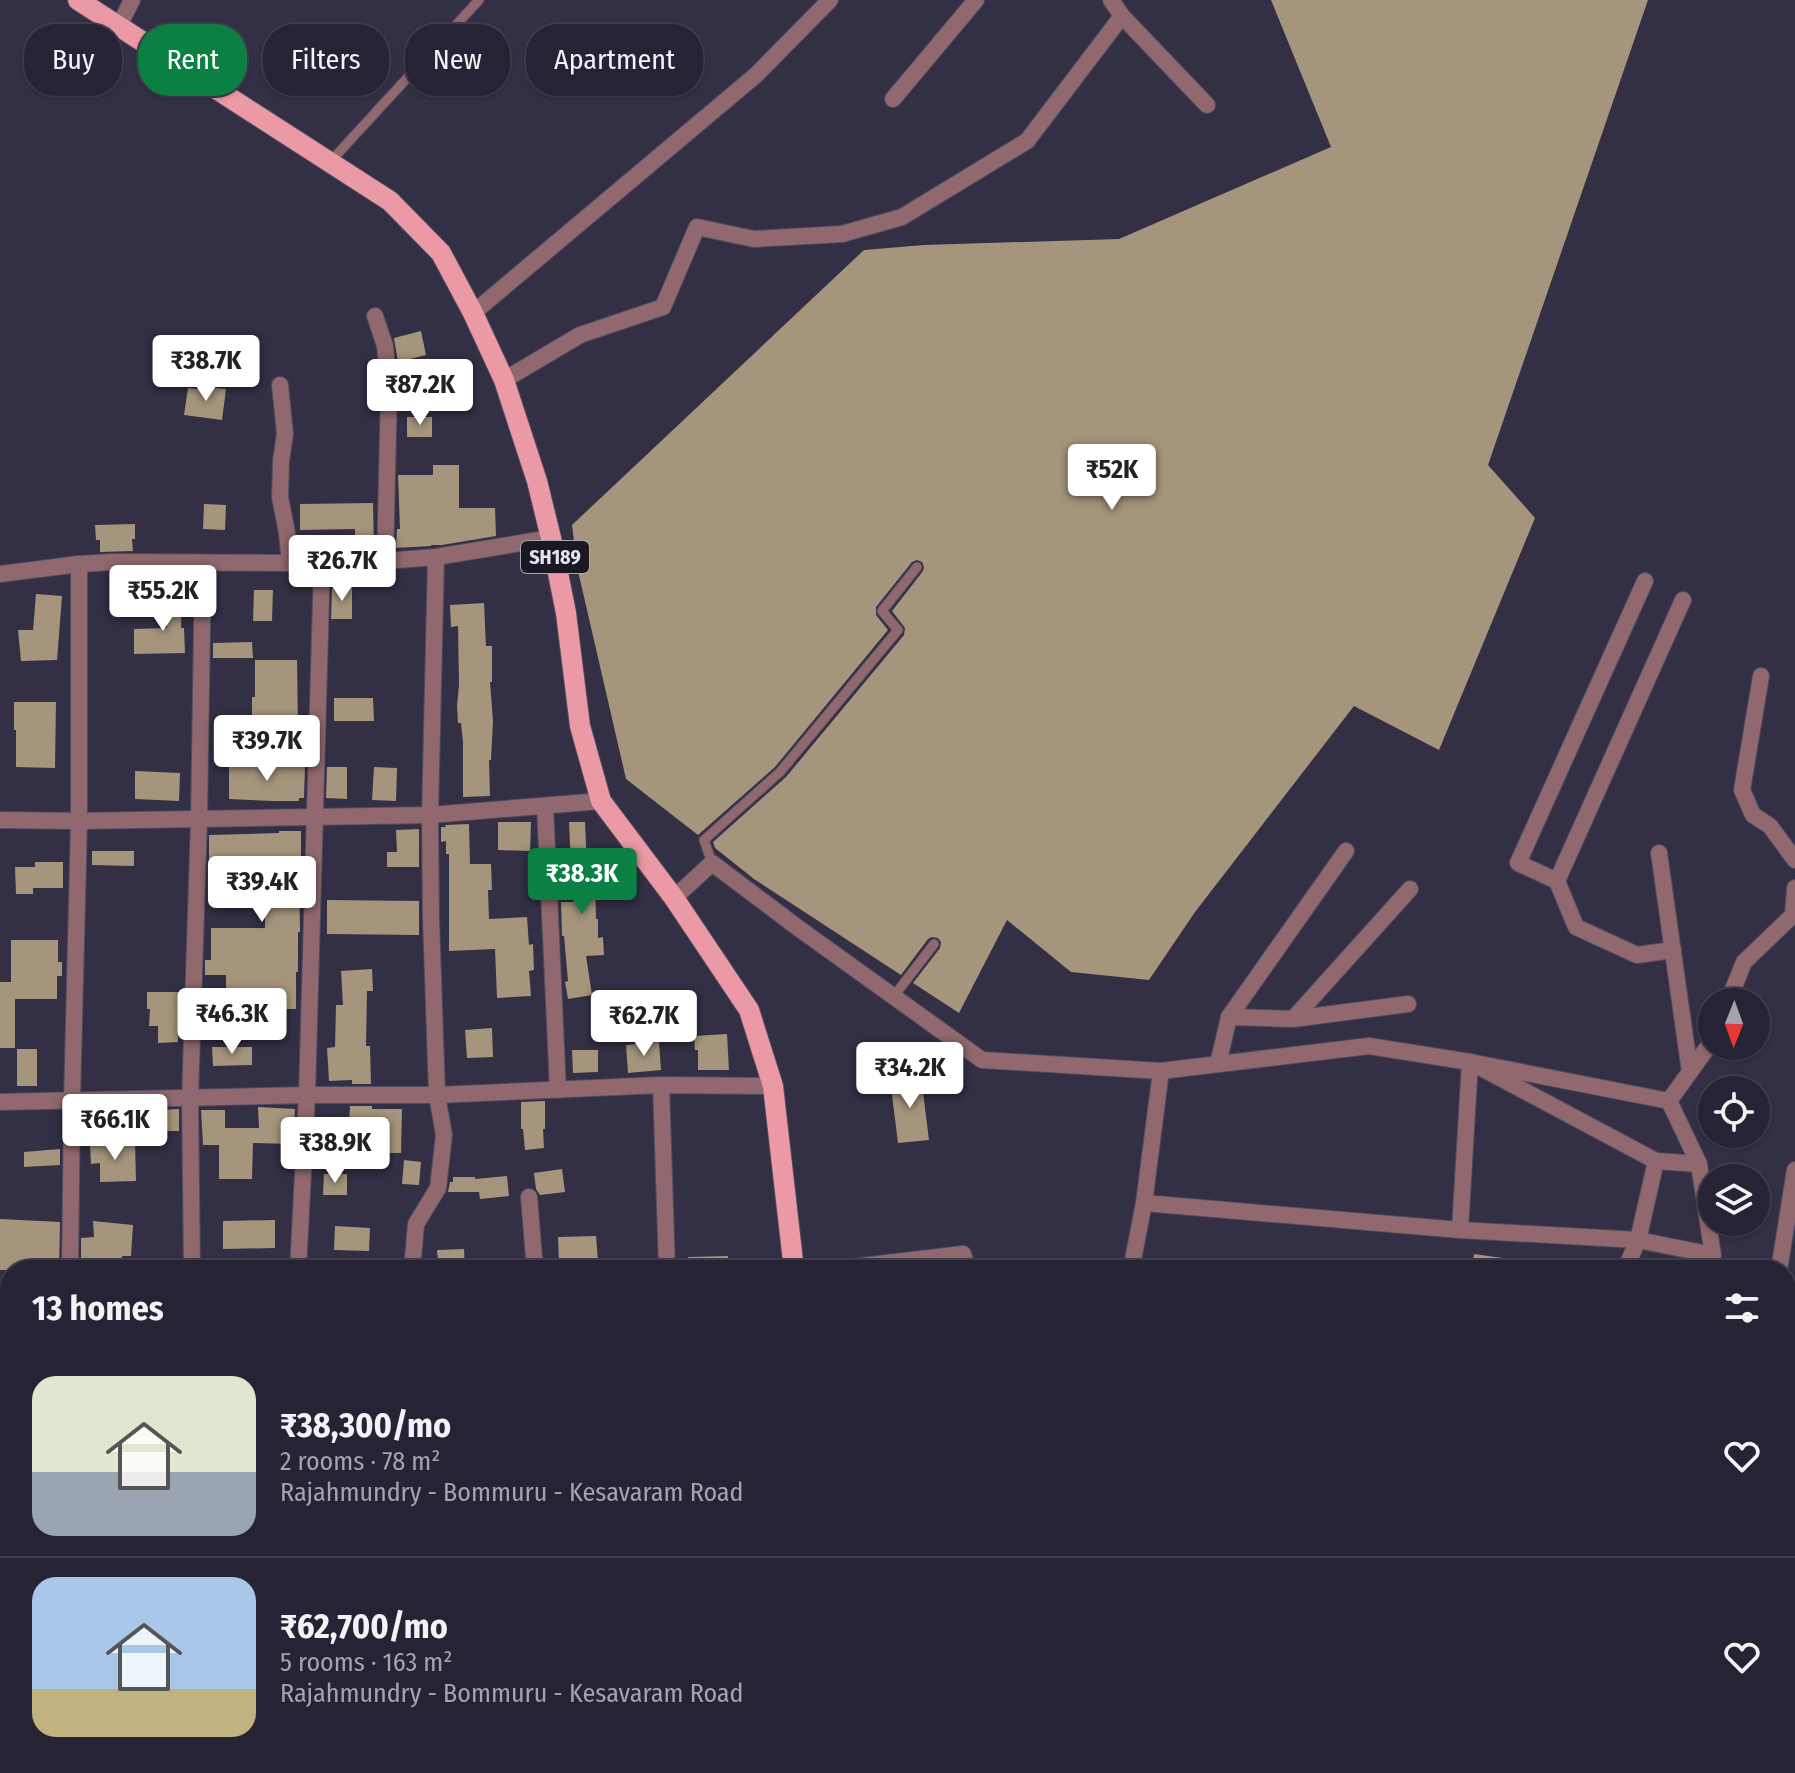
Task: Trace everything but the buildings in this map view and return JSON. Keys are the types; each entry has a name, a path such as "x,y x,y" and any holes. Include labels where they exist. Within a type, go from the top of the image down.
{"main road":[{"name":"SH189","path":"78,0 116,24"},
{"name":"SH189","path":"122,28 390,201 441,253 504,380 537,481 566,613 580,726 601,801 674,898 749,1010 773,1086 793,1260"}],"street":[{"path":"120,24 132,0"},
{"path":"473,313 756,75 830,0"},
{"path":"893,99 976,0"},
{"path":"1111,0 1122,16 1207,105"},
{"path":"504,380 580,335 663,307 697,227 754,239 842,234 902,217 1027,141 1122,16"},
{"path":"375,316 385,346 389,389 385,561"},
{"path":"280,385 285,434 280,497 290,563"},
{"path":"0,574 113,562 385,561 436,557 551,538"},
{"path":"413,1260 416,1224 438,1188 444,1135 437,1095 431,918 430,815 436,557"},
{"path":"299,1260 307,1095 322,562"},
{"path":"192,1260 190,1098 203,563"},
{"path":"70,1260 79,821 79,564"},
{"path":"1645,581 1518,863 1557,881 1576,927 1637,955 1673,950"},
{"path":"1557,881 1683,600"},
{"path":"1761,676 1742,790 1753,815 1770,826 1795,860"},
{"path":"0,820 430,815 601,801"},
{"path":"545,806 558,1090"},
{"path":"1218,1064 1229,1017 1346,851"},
{"path":"1659,853 1690,1072"},
{"path":"674,898 712,863 982,1060 1161,1071 1369,1046 1470,1062 1669,1101"},
{"path":"1734,988 1744,962 1793,915 1795,888"},
{"path":"1293,1019 1410,889"},
{"path":"1229,1017 1293,1019 1408,1004"},
{"path":"1669,1101 1699,1060"},
{"path":"1470,1062 1656,1161 1699,1164 1669,1101"},
{"path":"1460,1230 1470,1062"},
{"path":"1133,1260 1144,1203 1161,1071"},
{"path":"661,1085 667,1260"},
{"path":"0,1102 437,1095 661,1085 773,1086"},
{"path":"1629,1260 1638,1240 1656,1161"},
{"path":"1781,1260 1795,1170"},
{"path":"529,1197 534,1260"},
{"path":"1144,1203 1460,1230 1638,1240 1713,1255 1710,1236"},
{"path":"912,1260 963,1254 965,1260"},
{"path":"0,1686 0,1715"}],"lane":[{"path":"330,162 479,0"},
{"path":"712,863 704,840 780,772 898,630 882,611 917,567"},
{"path":"894,996 934,944"}]}
